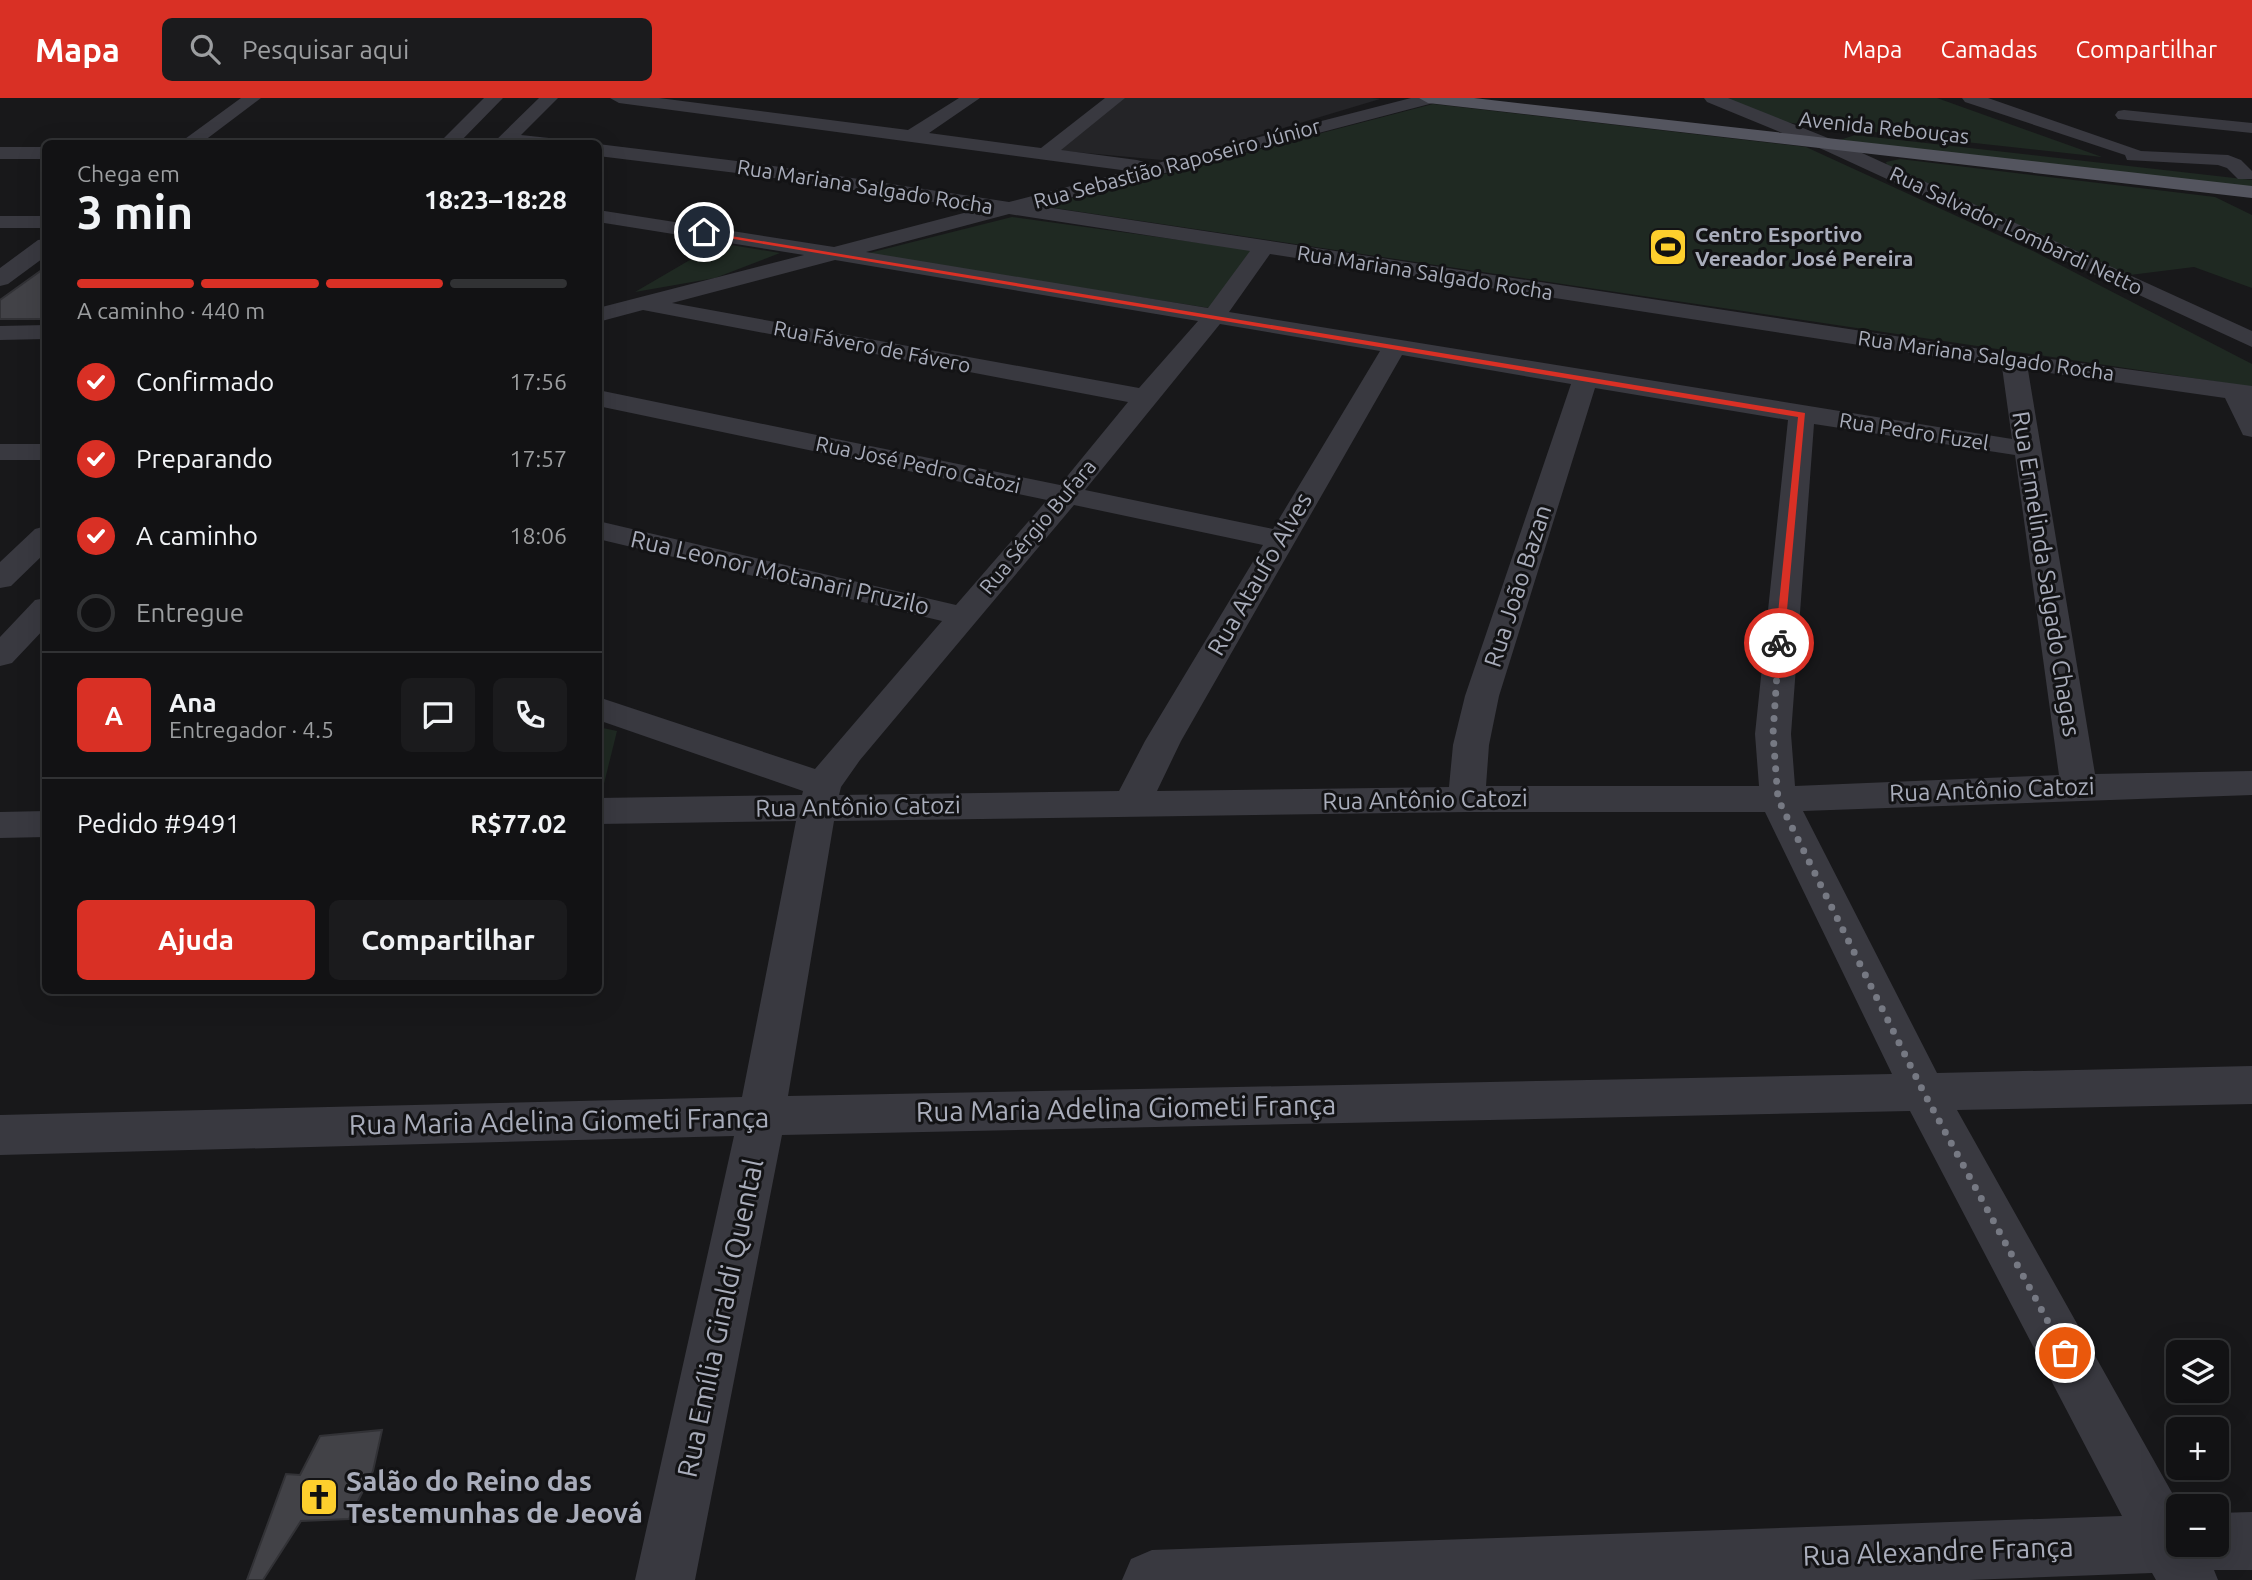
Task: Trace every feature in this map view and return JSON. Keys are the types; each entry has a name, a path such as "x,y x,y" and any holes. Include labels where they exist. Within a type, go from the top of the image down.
{"main road":[{"name":"Avenida Rebouças","path":"1430,98 1831,146 2250,181"},
{"name":"Avenida Rebouças","path":"1568,98 1779,123 2134,157"}],"street":[{"path":"193,140 252,98"},
{"path":"451,140 494,98"},
{"path":"505,140 549,98"},
{"path":"619,98 671,101 785,120 1157,169"},
{"path":"912,136 971,98"},
{"path":"1043,155 1116,98"},
{"name":"Rua Sebastião Raposeiro Júnior","path":"602,314 1430,98"},
{"name":"Rua Salvador Lombardi Netto","path":"1713,98 1831,146 2252,340"},
{"path":"1971,98 2134,157 2185,156 2221,159 2234,163 2250,181"},
{"path":"785,120 815,104"},
{"path":"2134,157 2121,106 2252,128"},
{"name":"Rua Mariana Salgado Rocha","path":"602,150 753,169 2014,361 2244,393"},
{"path":"0,153 42,153"},
{"name":"Rua Pedro Fuzel","path":"602,217 835,252 1802,415 2027,449"},
{"path":"0,222 42,222"},
{"path":"0,279 42,248"},
{"name":"Rua Sérgio Bufara","path":"820,796 847,752 1066,496 1145,397 1214,317 1263,248"},
{"name":"Rua Fávero de Fávero","path":"602,297 1145,397"},
{"path":"0,333 42,332"},
{"name":"Rua Ataufo Alves","path":"1131,805 1163,741 1279,539 1395,346"},
{"name":"Rua Ermelinda Salgado Chagas","path":"2014,361 2079,787"},
{"name":"Rua João Bazan","path":"1466,799 1471,745 1482,696 1586,377"},
{"path":"2244,393 2252,429"},
{"name":"Rua José Pedro Catozi","path":"602,399 1279,539"},
{"path":"1802,415 1773,734 1778,799 1923,1091 2166,1514"},
{"path":"0,452 42,452"},
{"name":"Rua Leonor Motanari Pruzilo","path":"602,531 962,616"},
{"path":"0,579 42,539"},
{"path":"0,656 42,611"},
{"path":"602,710 820,796"},
{"name":"Rua Antônio Catozi","path":"602,811 820,796 1131,805 1466,799 1778,799 2252,783"},
{"name":"Rua Emília Giraldi Quental","path":"665,1580 762,1116 820,796"},
{"path":"0,825 42,824"},
{"name":"Rua Maria Adelina Giometi França","path":"0,1135 762,1116 2252,1086"},
{"name":"Rua Alexandre França","path":"2229,1545 2252,1541"},
{"name":"Rua Alexandre França","path":"1152,1580 2166,1553"}],"shaded area":[{"path":"1119,98 1380,99 1173,161 1053,150"},
{"path":"1709,98 1937,98 2102,157 1764,120"},
{"name":"Centro Esportivo Vereador José Pereira","path":"1433,104 1806,147 2035,252 2252,364 2252,387 1041,206"},
{"path":"1855,135 2252,180 2252,189 1840,140"},
{"path":"1900,159 2215,197 2252,215 2252,288 2194,267 2130,275 2104,267 2079,252 1887,166 1886,162"},
{"path":"1012,217 1252,250 1216,309 865,254"},
{"path":"719,243 780,253 715,278 635,292"},
{"path":"602,728 617,731 602,792"}],"building":[{"path":"42,270 42,319 0,319 0,300"},
{"name":"Salão do Reino das Testemunhas de Jeová","path":"382,1430 373,1471 349,1519 301,1521 263,1580 247,1580 286,1474 300,1475 320,1436"}],"way so far":[{"path":"1779,643 1773,734 1778,799 1923,1091 2065,1353"}],"place":[{"name":"Centro Esportivo Vereador José Pereira","path":"1668,247"},
{"name":"Salão do Reino das Testemunhas de Jeová","path":"319,1497"}],"route":[{"path":"704,232 1802,415 1779,643"}]}
